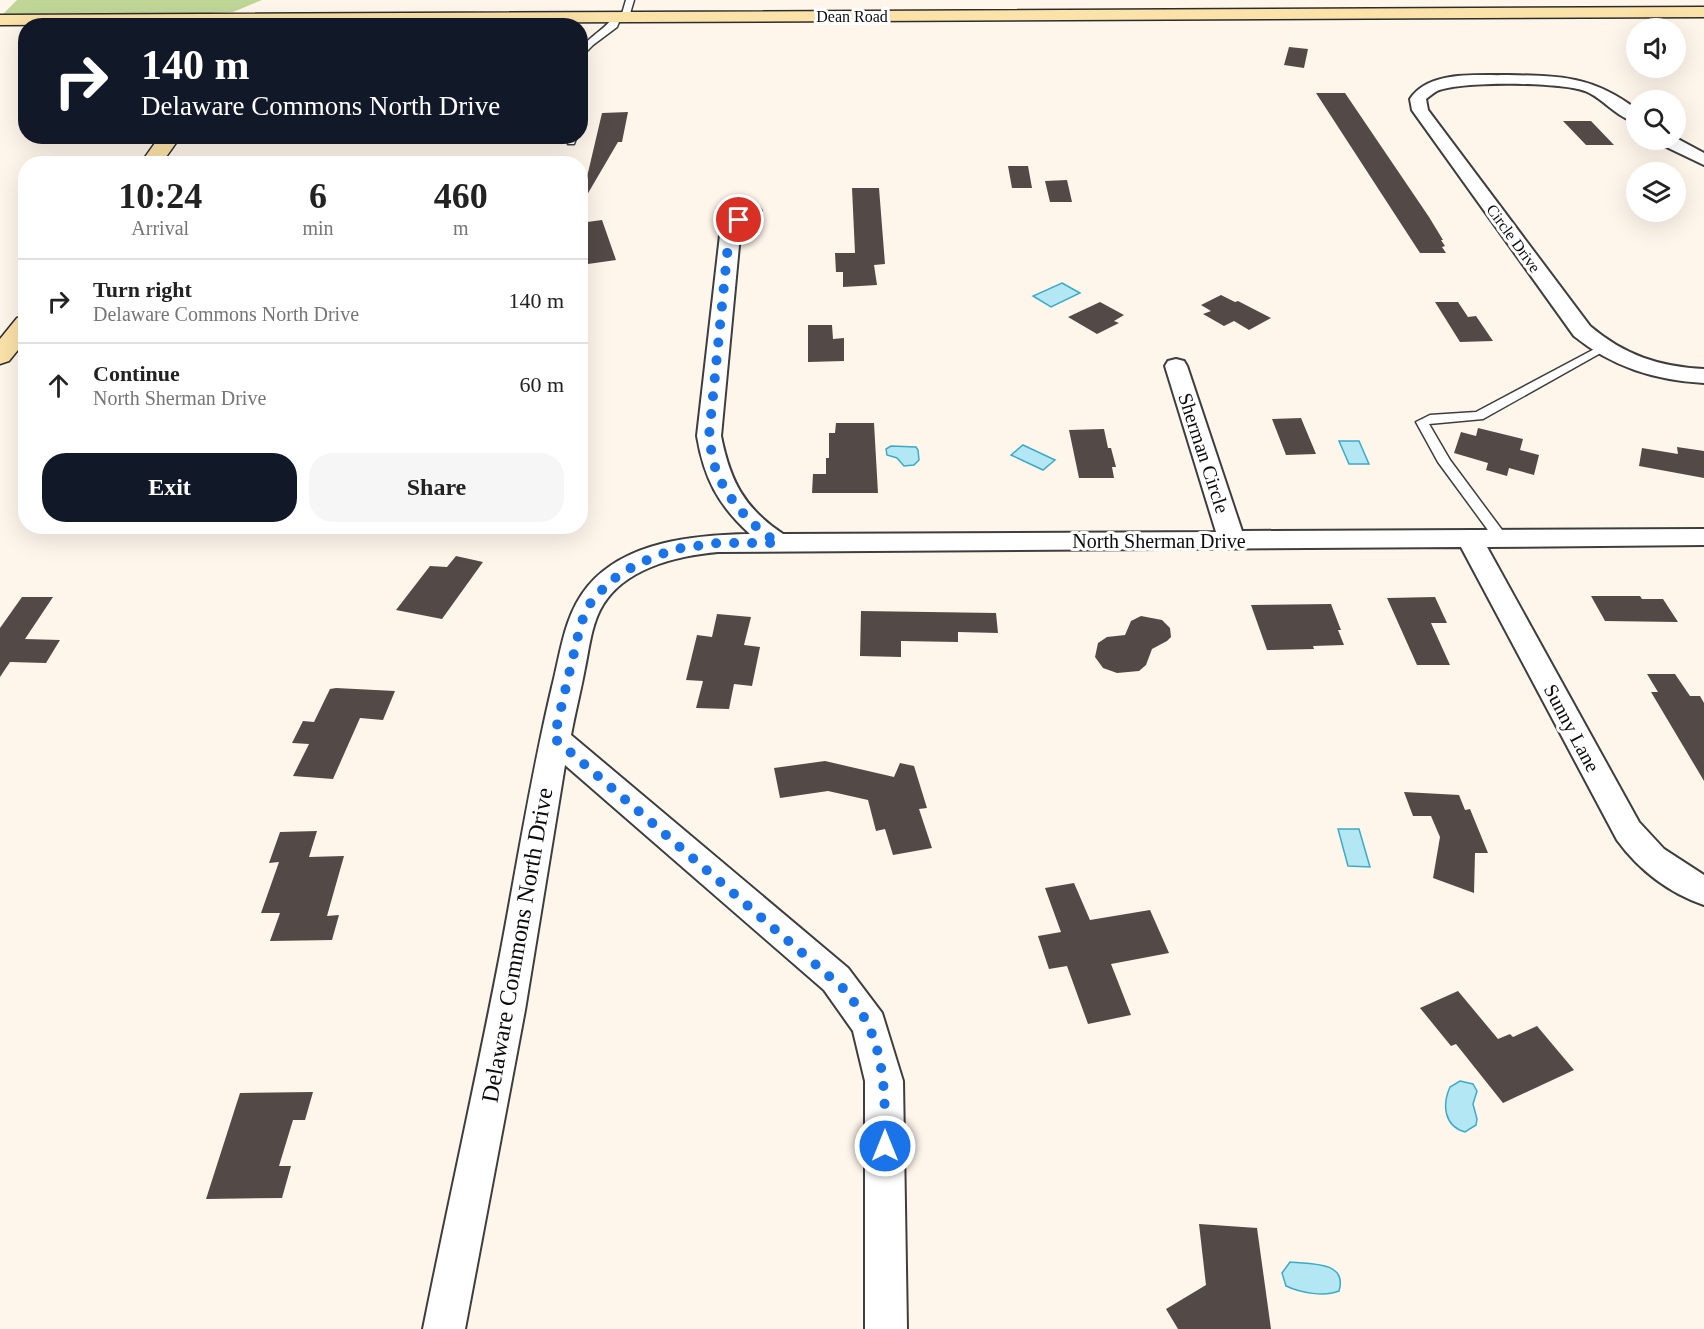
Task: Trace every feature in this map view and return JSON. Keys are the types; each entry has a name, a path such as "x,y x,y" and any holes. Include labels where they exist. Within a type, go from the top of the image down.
{"street":[{"path":"263,18 277,0"},
{"name":"Dean Road","path":"392,18 624,11 1704,12"},
{"name":"Dean Road","path":"0,20 18,20"},
{"name":"Circle Drive","path":"1626,110 1603,93 1558,81 1454,82 1429,88 1418,99 1420,110 1582,331 1602,348 1627,360 1663,372 1704,376"},
{"path":"1685,150 1704,160"},
{"path":"751,211 740,219 729,235 709,436 714,465 729,494 757,527 778,543"},
{"path":"0,355 18,333"},
{"name":"Sherman Circle","path":"1176,366 1232,541"},
{"name":"North Sherman Drive","path":"620,574 655,555 685,547 718,543 1704,537"},
{"name":"Sunny Lane","path":"1470,539 1628,831 1645,852 1667,871 1704,891"},
{"name":"Delaware Commons North Drive","path":"444,1329 521,933 554,738 581,623 592,600 620,574"},
{"path":"554,738 836,979 862,1012 874,1038 884,1081 886,1329"}],"lane":[{"path":"588,46 614,25 624,11"},
{"path":"1501,538 1440,454 1422,422 1430,419 1479,416 1602,348"}],"green space":[{"path":"17,0 262,0 233,12 166,15 51,13 0,17"}],"water":[{"path":"1062,283 1080,293 1051,307 1033,296"},
{"path":"1339,441 1359,441 1369,464 1349,464"},
{"path":"1023,445 1055,460 1043,470 1011,455"},
{"path":"891,446 916,447 919,460 914,465 904,466 897,458 887,455 886,449"},
{"path":"1338,829 1359,829 1370,867 1348,866"},
{"path":"1460,1081 1473,1084 1477,1091 1473,1104 1477,1119 1476,1125 1465,1132 1449,1120 1446,1108 1450,1087"},
{"path":"1290,1262 1317,1264 1333,1269 1340,1281 1339,1291 1326,1294 1312,1293 1286,1286 1282,1273"}],"building":[{"path":"1289,47 1308,49 1304,68 1284,65"},
{"path":"1316,93 1345,93 1429,217 1443,240 1441,240 1445,246 1442,247 1446,253 1420,253"},
{"path":"628,112 622,142 618,142 588,193 588,173 602,113"},
{"path":"1563,121 1591,121 1614,145 1586,145"},
{"path":"1008,166 1028,166 1032,188 1012,188"},
{"path":"1067,180 1072,202 1050,202 1045,181"},
{"path":"852,188 879,188 885,264 874,265 877,285 843,287 843,272 836,272 835,253 855,253"},
{"path":"602,220 616,260 588,264 588,222"},
{"path":"1221,295 1271,318 1249,330 1234,321 1224,326 1203,314 1211,311 1201,305"},
{"path":"1100,302 1124,315 1114,321 1119,323 1097,334 1068,317"},
{"path":"1435,302 1458,302 1468,317 1476,316 1493,341 1460,342"},
{"path":"808,325 832,325 833,339 844,338 844,361 808,362"},
{"path":"1301,418 1316,454 1286,455 1272,419"},
{"path":"836,423 874,423 878,493 812,493 813,474 826,474 826,458 829,458 829,433 835,433"},
{"path":"1478,428 1523,439 1520,450 1539,455 1534,475 1509,468 1507,476 1486,470 1488,463 1454,453 1461,432 1476,436"},
{"path":"1104,429 1108,448 1111,448 1116,467 1112,467 1114,478 1079,478 1069,430"},
{"path":"1677,447 1704,451 1704,478 1639,466 1642,448 1678,454"},
{"path":"456,556 483,562 442,619 396,610 430,566 447,567"},
{"path":"1591,596 1640,596 1642,599 1663,599 1678,622 1605,621"},
{"path":"22,597 53,597 25,639 60,640 46,663 10,662 0,677 0,628"},
{"path":"1435,597 1447,623 1431,623 1450,665 1417,665 1387,598"},
{"path":"1331,604 1344,645 1313,646 1314,649 1267,650 1251,605"},
{"path":"861,611 996,613 998,633 958,632 958,642 901,641 901,657 860,656"},
{"path":"717,614 751,617 744,645 760,647 752,686 734,684 729,709 696,708 703,681 686,680 697,635 712,637"},
{"path":"1141,616 1162,620 1170,628 1171,637 1152,649 1146,665 1139,671 1117,673 1103,668 1095,657 1098,643 1107,637 1125,635 1131,621"},
{"path":"1647,674 1675,674 1690,696 1700,696 1704,703 1704,781 1651,692 1658,692"},
{"path":"330,689 395,691 383,720 360,718 333,779 293,776 309,744 292,743 303,721 314,722"},
{"path":"825,761 894,777 900,763 914,766 927,808 919,809 932,848 893,855 885,829 876,831 868,800 828,791 780,798 774,768"},
{"path":"1404,792 1459,795 1465,810 1470,809 1488,853 1475,853 1474,893 1433,878 1440,837 1431,816 1413,816"},
{"path":"317,831 309,857 344,856 327,916 339,915 332,940 270,941 280,913 261,913 279,862 269,863 280,832"},
{"path":"1074,883 1090,920 1150,910 1169,953 1111,964 1131,1015 1088,1024 1067,966 1049,969 1038,936 1061,932 1045,888"},
{"path":"1458,991 1498,1039 1510,1034 1513,1037 1537,1026 1574,1070 1503,1103 1456,1044 1451,1046 1420,1008"},
{"path":"313,1092 305,1120 293,1120 279,1166 291,1166 282,1198 206,1199 240,1093"},
{"path":"1199,1224 1257,1228 1271,1329 1178,1329 1166,1309 1206,1285"}],"route":[{"path":"739,220 729,235 709,436 714,465 729,494 746,517 778,543 718,543 675,549 655,555 612,580 592,600 581,623 554,738 827,971 845,990 862,1012 874,1038 884,1081 885,1146"}]}
